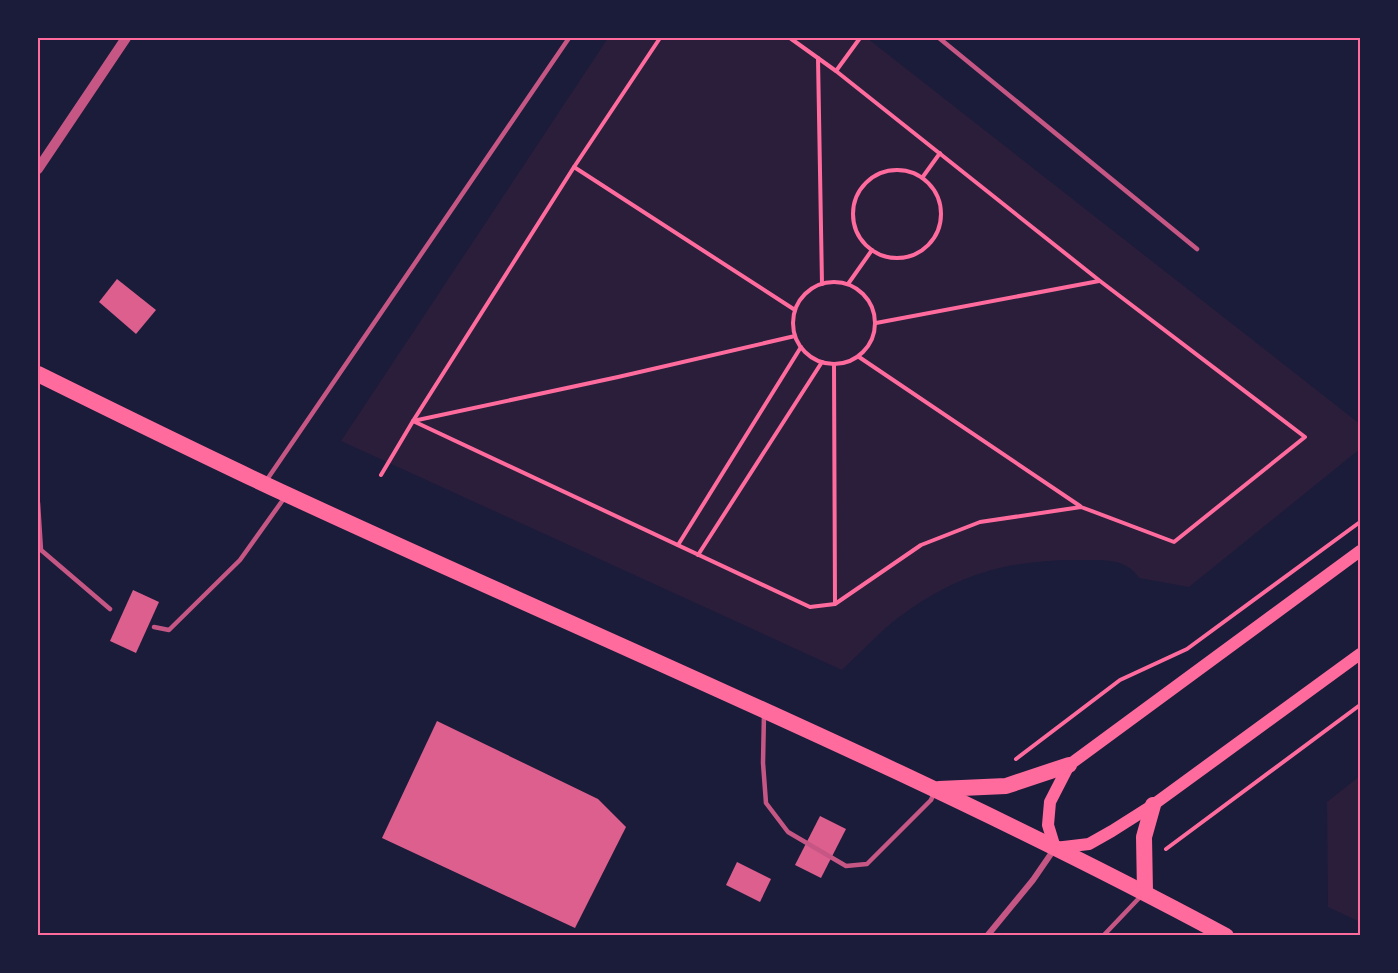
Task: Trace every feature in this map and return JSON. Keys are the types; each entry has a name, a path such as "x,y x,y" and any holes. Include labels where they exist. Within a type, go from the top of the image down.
{"highway":[{"path":"38,374 287,495 936,789 1145,892 1226,936"},
{"path":"936,789 1006,786 1070,765"},
{"path":"1145,892 1144,837 1153,805"}],"main road":[{"path":"1360,551 1070,765 1050,802 1048,825 1055,848 1089,844 1153,805 1360,654"}],"street":[{"path":"38,169 125,38"},
{"path":"987,936 1033,880 1055,848"}],"lane":[{"path":"264,484 569,38"},
{"path":"939,38 1197,249"},
{"path":"154,627 170,630 240,560 287,495"},
{"path":"38,503 41,550 110,609"},
{"path":"764,710 763,764 766,803 788,832 846,866 867,864 931,800 936,789"},
{"path":"1103,936 1145,892"}],"path":[{"path":"381,475 574,167 660,38"},
{"path":"790,38 836,71 1100,281 1305,437 1174,542 1081,507 859,357"},
{"path":"836,71 860,38"},
{"path":"818,58 822,284"},
{"path":"922,178 940,153"},
{"path":"574,167 795,310"},
{"path":"899,169 911,172 932,186 941,209 936,234 929,244 908,257 883,256 872,250 862,242 853,219 853,206 865,184 874,176 899,169"},
{"path":"848,284 872,250"},
{"path":"876,323 1100,281"},
{"path":"835,282 848,284 868,299 874,311 876,323 874,336 859,357 847,363 834,365 822,363 810,357 795,336 793,323 795,310 801,299 822,284 835,282"},
{"path":"413,421 795,336"},
{"path":"678,545 801,347"},
{"path":"698,555 822,363"},
{"path":"834,365 835,604"},
{"path":"413,421 810,607 835,604 921,544 980,522 1081,507"},
{"path":"1011,763 1120,680 1187,649 1360,522"},
{"path":"1144,865 1360,705"}],"shaded area":[{"path":"608,38 867,38 1360,424 1360,449 1189,587 1139,578 1128,567 1105,560 1053,561 1002,567 956,583 911,608 889,625 842,670 341,441"},
{"path":"1360,776 1360,922 1328,907 1327,802"}],"building":[{"path":"117,279 156,310 136,334 99,302"},
{"path":"133,590 159,602 136,653 110,641"},
{"path":"437,721 598,799 626,827 575,928 382,838"},
{"path":"820,816 846,829 821,878 795,865"},
{"path":"737,862 771,879 760,902 726,885"}]}
